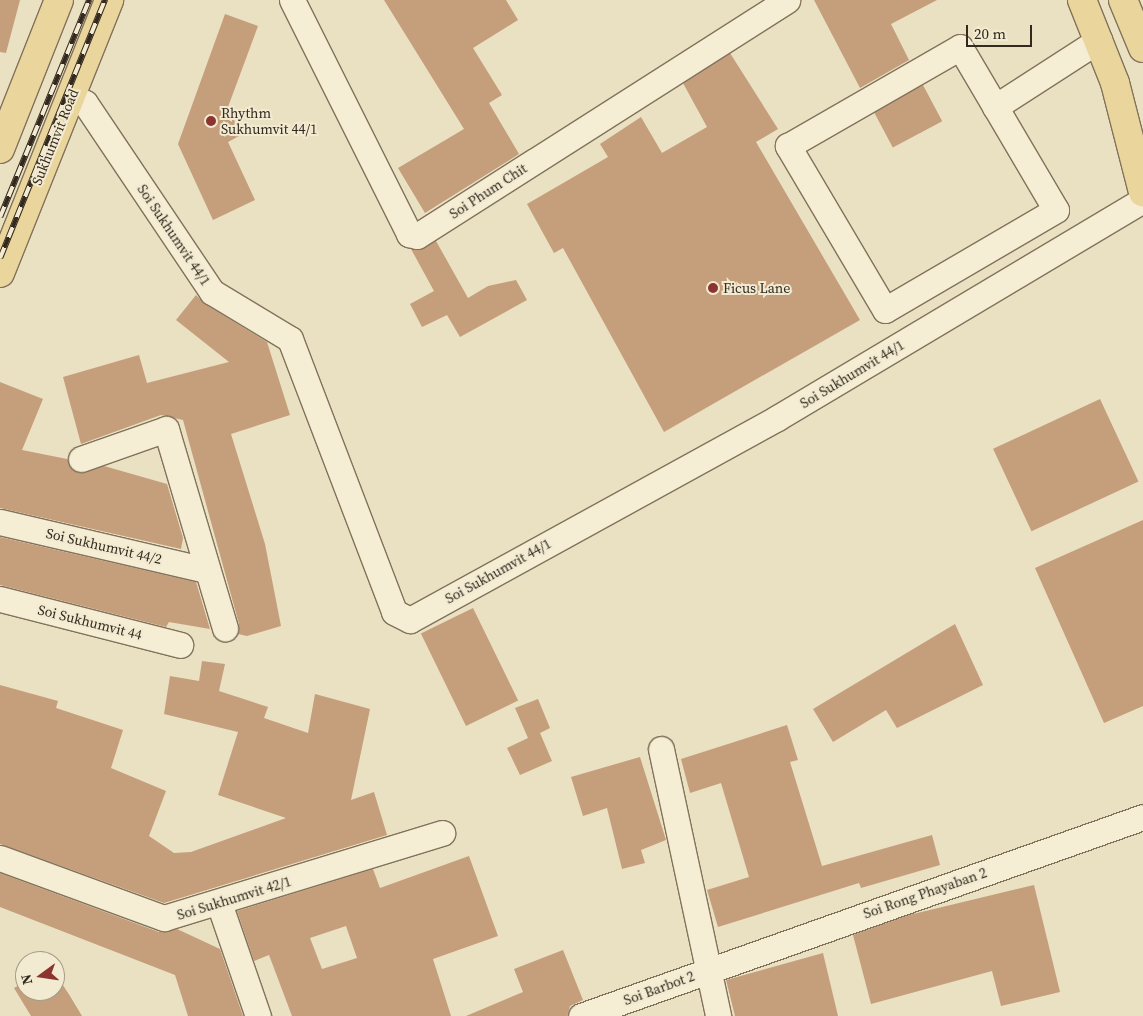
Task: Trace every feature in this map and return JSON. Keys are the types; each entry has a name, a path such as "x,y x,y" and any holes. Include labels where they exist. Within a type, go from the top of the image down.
{"main road":[{"path":"0,149 59,0"},
{"name":"Sukhumvit Road","path":"0,273 109,0"},
{"path":"1082,0 1115,83 1143,192"},
{"path":"1123,0 1143,48"}],"street":[{"name":"Soi Phum Chit","path":"292,0 412,236 787,0"},
{"path":"995,107 1099,40"},
{"path":"960,47 995,107 1056,210 885,310 788,146 960,47"},
{"name":"Soi Sukhumvit 44/1","path":"71,97 85,103 212,292 290,339 394,612 410,620 777,418 1143,200"},
{"path":"81,459 166,429 225,628"},
{"name":"Soi Sukhumvit 44/2","path":"0,522 207,570"},
{"name":"Soi Sukhumvit 44","path":"0,599 180,645"},
{"path":"661,749 718,1016"},
{"name":"Soi Rong Phayaban 2","path":"708,970 1143,817"},
{"name":"Soi Sukhumvit 42/1","path":"0,858 154,917 176,917 442,832"},
{"path":"219,903 258,1016"},
{"name":"Soi Barbot 2","path":"581,1016 708,970"}],"building":[{"path":"0,0 20,0 6,53 0,52"},
{"path":"384,0 506,0 518,20 473,48 502,95 489,103 519,154 425,213 398,168 464,129"},
{"path":"814,0 937,0 891,24 909,60 860,88"},
{"name":"Rhythm Sukhumvit 44/1","path":"225,14 258,26 228,107 241,135 228,142 255,200 213,220 178,144"},
{"name":"Ficus Lane","path":"730,53 778,129 756,142 860,320 664,432 563,248 554,253 527,204 608,157 600,144 641,117 662,153 707,127 683,83"},
{"path":"923,85 942,121 893,147 874,111"},
{"path":"436,241 468,298 488,286 516,280 527,300 460,337 447,315 422,327 410,304 434,291 411,249"},
{"path":"196,295 205,304 267,342 290,415 231,434 265,544 281,626 247,636 238,634 239,624 183,420 161,415 81,444 63,377 139,355 147,383 229,362 176,320"},
{"path":"0,382 43,399 22,450 67,459 78,473 104,466 167,484 183,538 181,549 0,508"},
{"path":"1100,399 1138,481 1032,531 993,449"},
{"path":"1143,520 1143,706 1104,723 1035,568"},
{"path":"0,537 196,582 210,629 169,622 166,627 0,585"},
{"path":"473,608 518,701 466,726 421,633"},
{"path":"955,624 983,685 897,728 886,710 833,742 813,709"},
{"path":"202,661 225,664 219,691 268,707 264,718 308,733 315,694 370,709 351,800 374,792 387,835 164,903 0,844 0,685 58,701 56,708 123,730 111,768 166,791 149,836 174,853 191,852 286,818 218,795 238,732 164,714 170,676 199,681"},
{"path":"538,699 550,728 540,733 552,761 520,775 507,748 528,738 515,708"},
{"path":"787,725 798,760 790,762 822,866 932,835 940,865 861,888 859,883 718,927 707,890 749,877 721,783 690,793 681,759"},
{"path":"640,757 666,840 641,850 645,863 622,869 607,808 583,816 571,777"},
{"path":"469,856 498,936 433,959 451,1016 292,1016 269,955 254,961 237,911 373,869 380,888","holes":["346,926 357,958 322,969 310,938"]},
{"path":"0,873 159,932 177,929 220,949 243,1016 188,1016 175,975 0,907"},
{"path":"1034,885 1060,992 1001,1006 992,971 871,1004 853,935 909,915"},
{"path":"563,950 583,1000 570,1006 567,1016 466,1016 523,992 514,969"},
{"path":"823,953 838,1016 735,1016 726,980"},
{"path":"65,988 82,1016 31,1016 22,1001 65,1001"}],"railway":[{"path":"0,217 89,0"},
{"path":"0,258 105,0"}],"place":[{"name":"Rhythm Sukhumvit 44/1","path":"211,121"},
{"name":"Ficus Lane","path":"713,288"}]}
